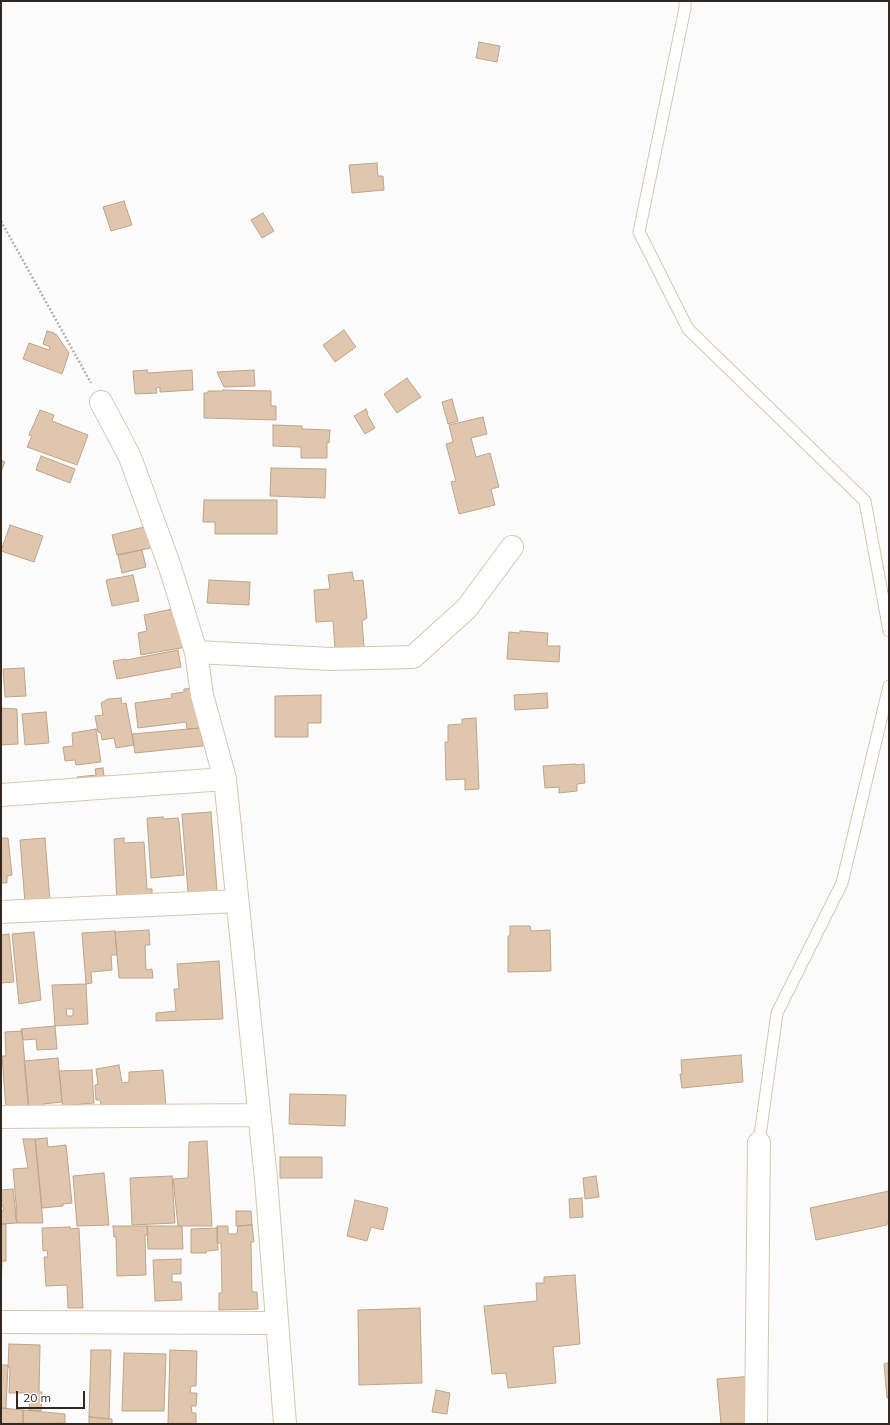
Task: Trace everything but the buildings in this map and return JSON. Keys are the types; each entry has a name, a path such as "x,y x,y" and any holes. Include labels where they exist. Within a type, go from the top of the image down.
{"street":[{"path":"102,402 130,457 170,567 196,652 202,695 225,779 258,1115 266,1180 285,1424"},
{"path":"196,652 331,659 413,657 467,608 512,548"},
{"path":"1,795 225,779"},
{"path":"1,912 237,901"},
{"path":"1,1116 258,1115"},
{"path":"756,1424 759,1143"},
{"path":"1,1322 277,1323"}],"lane":[{"path":"685,1 639,232 688,329 865,501 889,631"},
{"path":"759,1143 777,1012 842,883 889,686"}],"path":[{"path":"1,221 102,402"}]}
